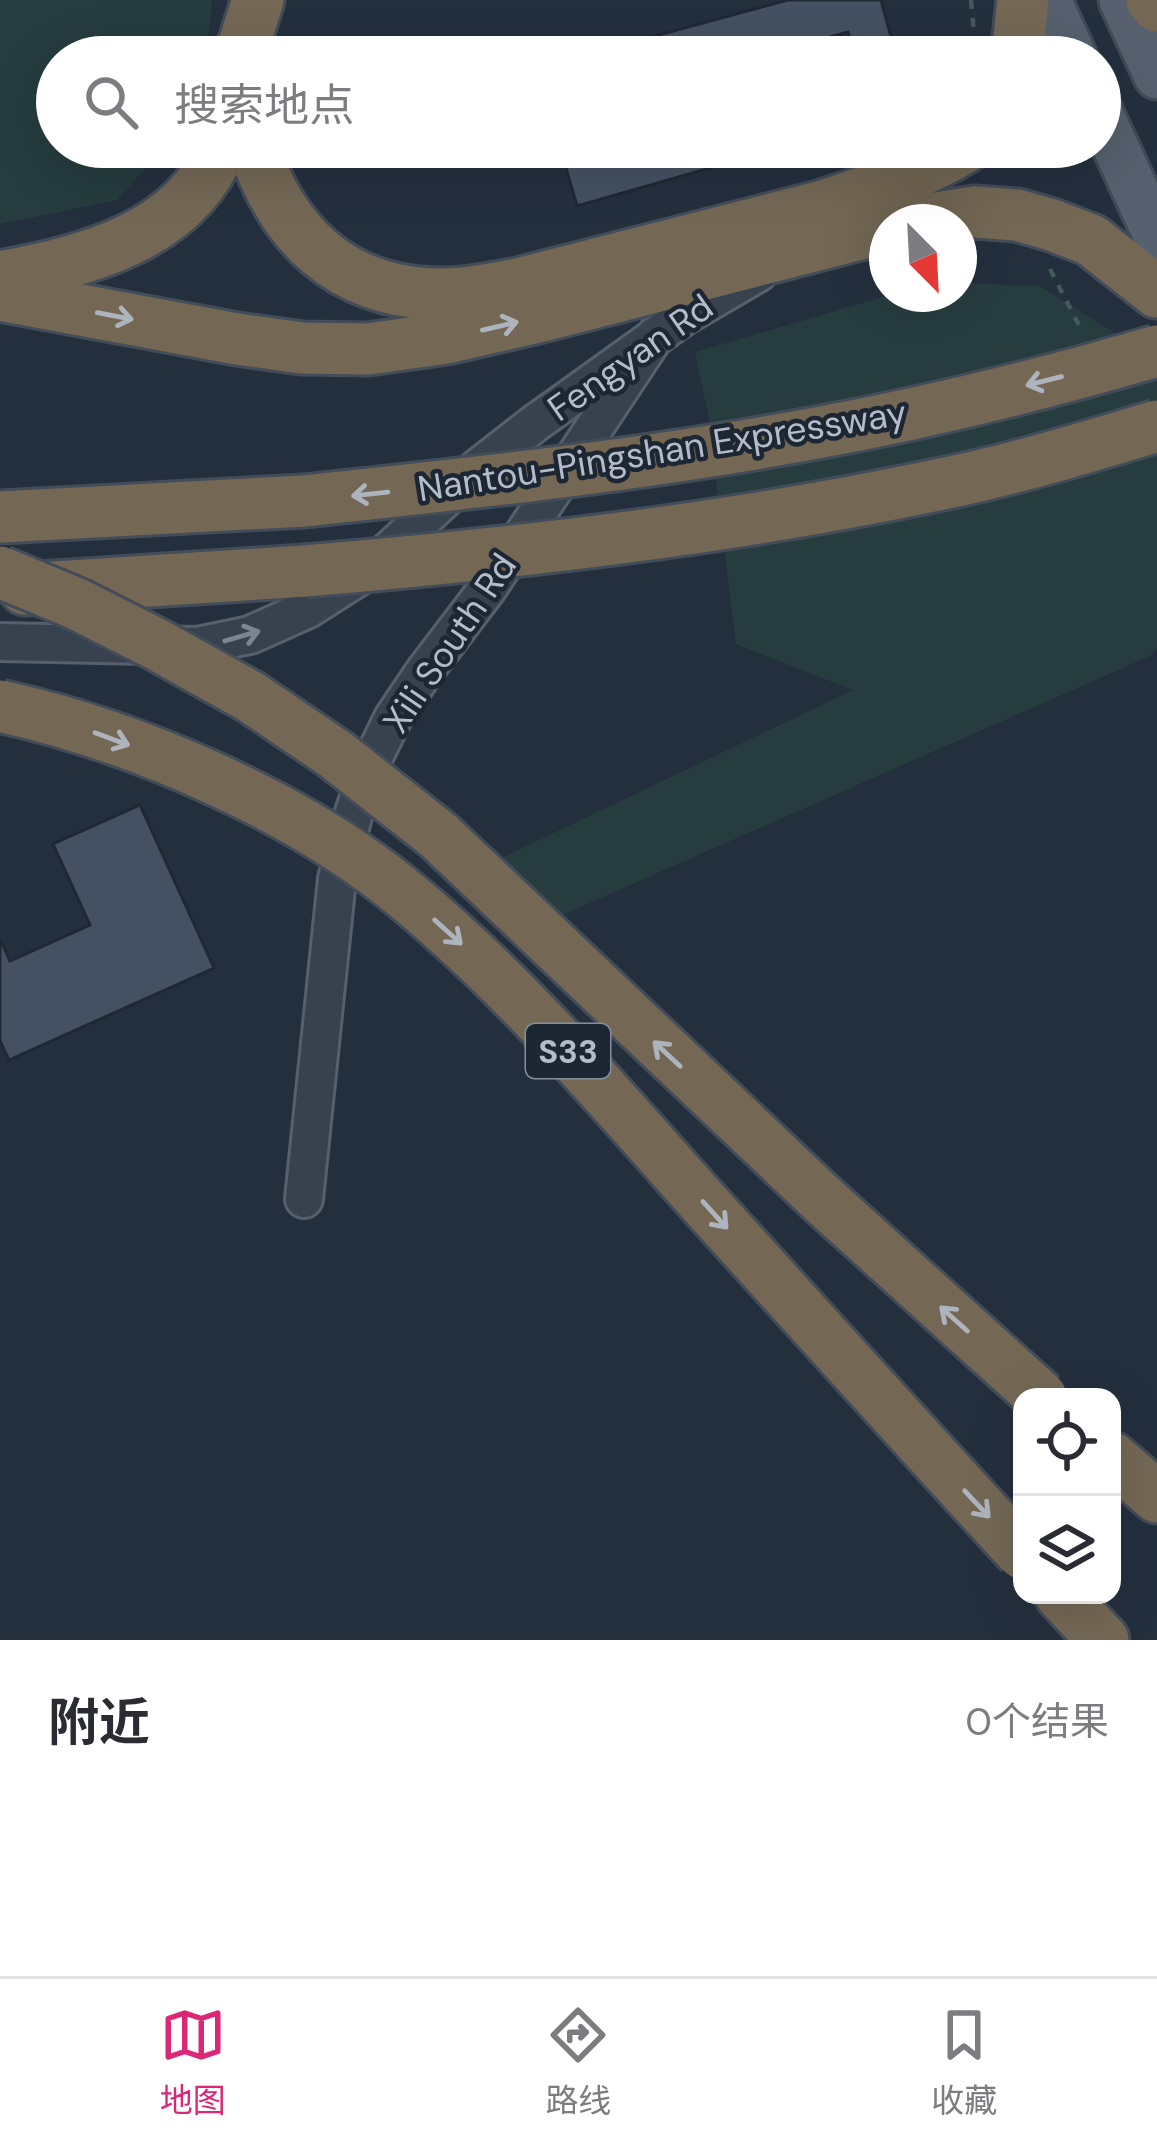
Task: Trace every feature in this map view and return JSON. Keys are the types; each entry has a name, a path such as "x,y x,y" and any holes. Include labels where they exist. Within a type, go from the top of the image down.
{"highway":[{"path":"249,36 258,0"},
{"path":"1019,36 1023,0"},
{"path":"0,277 90,256 133,239 166,220 212,168"},
{"path":"261,168 281,210 313,248 336,266 396,290 437,295 560,274 823,206 926,168"},
{"path":"977,212 1017,215 1049,244 1091,240 1157,292"},
{"path":"0,295 236,340 368,349 523,321 869,231"},
{"name":"Nantou-Pingshan Expressway","path":"0,517 304,501 610,465 812,434 1157,350"},
{"name":"Nantou-Pingshan Expressway","path":"0,591 328,569 622,539 796,513 941,484 1157,426"},
{"name":"S33","path":"0,572 116,624 251,698 335,754 438,835 804,1182 1031,1388"},
{"name":"S33","path":"0,706 102,735 188,768 344,849 406,894 558,1040 1013,1543"},
{"path":"1121,1466 1157,1497"},
{"path":"1069,1604 1103,1640"}],"main road":[{"path":"1048,0 1064,36"},
{"path":"1122,0 1157,76"},
{"path":"1121,159 1157,237"}],"street":[{"name":"Fengyan Rd","path":"0,642 197,646 250,635 308,609 366,572 479,467 655,336 746,279 820,243"},
{"name":"Xili South Rd","path":"305,1188 338,879 370,765 424,671 488,588 655,336"}],"path":[{"path":"971,0 974,36"},
{"path":"1049,244 1086,340"}],"green space":[{"path":"0,0 212,0 209,36 36,36 36,168 146,168 117,200 0,224"},
{"path":"977,284 1040,286 1115,333 1157,338 1157,649 560,916 497,860 853,690 736,644 708,414 695,352 869,301 869,312 977,312"}],"building":[{"path":"788,0 881,0 891,36 849,36 848,32 833,36 655,36"},
{"path":"566,168 710,168 577,206"},
{"path":"140,805 214,968 9,1060 0,1041 0,939 10,961 90,925 53,844"}]}
